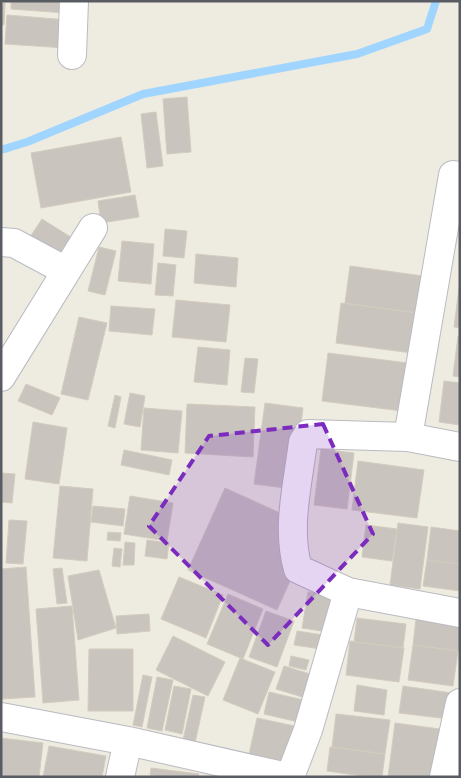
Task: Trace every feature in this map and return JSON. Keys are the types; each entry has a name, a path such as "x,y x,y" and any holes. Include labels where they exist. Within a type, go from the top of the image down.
{"street":[{"path":"72,55 74,1"},
{"path":"408,437 452,174 460,176"},
{"path":"1,377 93,228"},
{"path":"1,242 14,243 66,271"},
{"path":"460,447 408,437 308,434 303,442 292,530 293,552 298,569 348,592 460,613"},
{"path":"1,717 289,777 308,730 348,592"},
{"path":"444,777 460,703"},
{"path":"120,777 128,742"}],"highlighted area":[{"path":"323,424 373,534 268,645 149,526 209,436"}],"building":[{"path":"11,1 65,1 65,13 11,9"},
{"path":"1,3 5,3 4,25 1,25"},
{"path":"7,15 68,20 66,48 5,44"},
{"path":"187,97 191,152 167,154 163,99"},
{"path":"156,112 163,166 147,168 141,114"},
{"path":"121,137 131,192 41,208 31,153"},
{"path":"135,195 139,217 101,223 98,201"},
{"path":"42,219 80,243 68,262 30,237"},
{"path":"165,229 187,231 184,258 163,256"},
{"path":"122,241 154,244 151,284 118,281"},
{"path":"99,247 116,251 105,295 88,291"},
{"path":"196,254 238,258 236,287 194,283"},
{"path":"158,263 176,265 173,296 155,295"},
{"path":"350,266 423,276 418,313 345,303"},
{"path":"460,288 460,328 454,327"},
{"path":"176,300 230,305 226,342 172,337"},
{"path":"341,303 417,313 412,353 336,343"},
{"path":"111,306 155,309 152,335 109,331"},
{"path":"79,317 107,323 88,400 61,394"},
{"path":"458,336 460,336 460,377 453,376"},
{"path":"198,347 230,350 227,385 194,382"},
{"path":"328,353 408,363 402,411 322,401"},
{"path":"245,358 258,359 254,393 241,392"},
{"path":"444,381 460,383 460,425 439,422"},
{"path":"26,384 60,398 52,415 18,401"},
{"path":"130,393 145,396 140,427 124,424"},
{"path":"115,395 121,397 115,428 108,426"},
{"path":"265,403 303,408 293,489 254,484"},
{"path":"187,404 255,407 253,457 185,453"},
{"path":"144,408 182,411 178,453 141,450"},
{"path":"33,422 67,428 59,484 25,479"},
{"path":"321,449 354,453 347,509 314,505"},
{"path":"124,450 172,460 169,475 121,465"},
{"path":"358,461 424,470 417,518 352,510"},
{"path":"1,473 15,474 12,503 1,502"},
{"path":"60,486 93,489 87,561 53,558"},
{"path":"225,488 289,517 290,581 277,610 188,570"},
{"path":"130,496 173,503 167,541 124,534"},
{"path":"93,506 125,509 123,526 91,522"},
{"path":"9,520 27,521 23,564 6,563"},
{"path":"398,523 428,527 420,589 390,585"},
{"path":"366,525 397,529 392,561 362,557"},
{"path":"431,527 460,531 460,564 427,560"},
{"path":"108,532 121,533 120,541 107,540"},
{"path":"147,540 169,543 167,559 145,556"},
{"path":"125,542 135,543 134,565 123,565"},
{"path":"114,548 122,549 120,567 112,566"},
{"path":"427,560 460,564 460,591 423,586"},
{"path":"26,567 35,697 1,699 1,569"},
{"path":"62,568 67,603 57,604 53,569"},
{"path":"99,570 116,628 78,640 68,576"},
{"path":"179,577 223,595 206,638 161,619"},
{"path":"308,592 340,597 334,633 302,628"},
{"path":"228,594 263,609 243,659 207,644"},
{"path":"72,606 79,700 43,703 36,609"},
{"path":"266,611 294,621 277,667 249,657"},
{"path":"149,614 150,631 117,634 116,616"},
{"path":"357,618 406,624 403,648 354,642"},
{"path":"416,619 460,625 460,651 413,645"},
{"path":"297,631 330,636 328,650 294,645"},
{"path":"173,636 225,662 208,696 156,670"},
{"path":"350,641 404,648 399,682 346,675"},
{"path":"413,645 458,651 453,686 408,680"},
{"path":"89,649 133,649 133,711 88,711"},
{"path":"291,656 309,660 306,670 289,666"},
{"path":"240,658 275,672 258,714 223,700"},
{"path":"284,666 320,677 312,700 276,689"},
{"path":"143,675 152,677 142,727 133,725"},
{"path":"157,677 173,680 162,731 147,728"},
{"path":"357,685 387,690 384,715 354,711"},
{"path":"174,686 191,689 182,734 165,730"},
{"path":"403,686 452,693 449,719 399,713"},
{"path":"269,692 312,702 307,724 264,714"},
{"path":"193,695 205,697 195,743 183,740"},
{"path":"336,714 390,720 385,754 332,747"},
{"path":"257,718 299,727 292,763 249,754"},
{"path":"395,723 447,730 441,777 388,777"},
{"path":"1,738 43,743 39,777 1,777"},
{"path":"49,746 106,756 102,777 43,777"},
{"path":"330,747 385,754 382,777 327,771"},
{"path":"151,768 199,774 198,777 150,777"}],"waterway":[{"path":"1,150 27,142 143,94 357,54 427,29 436,1"}]}
